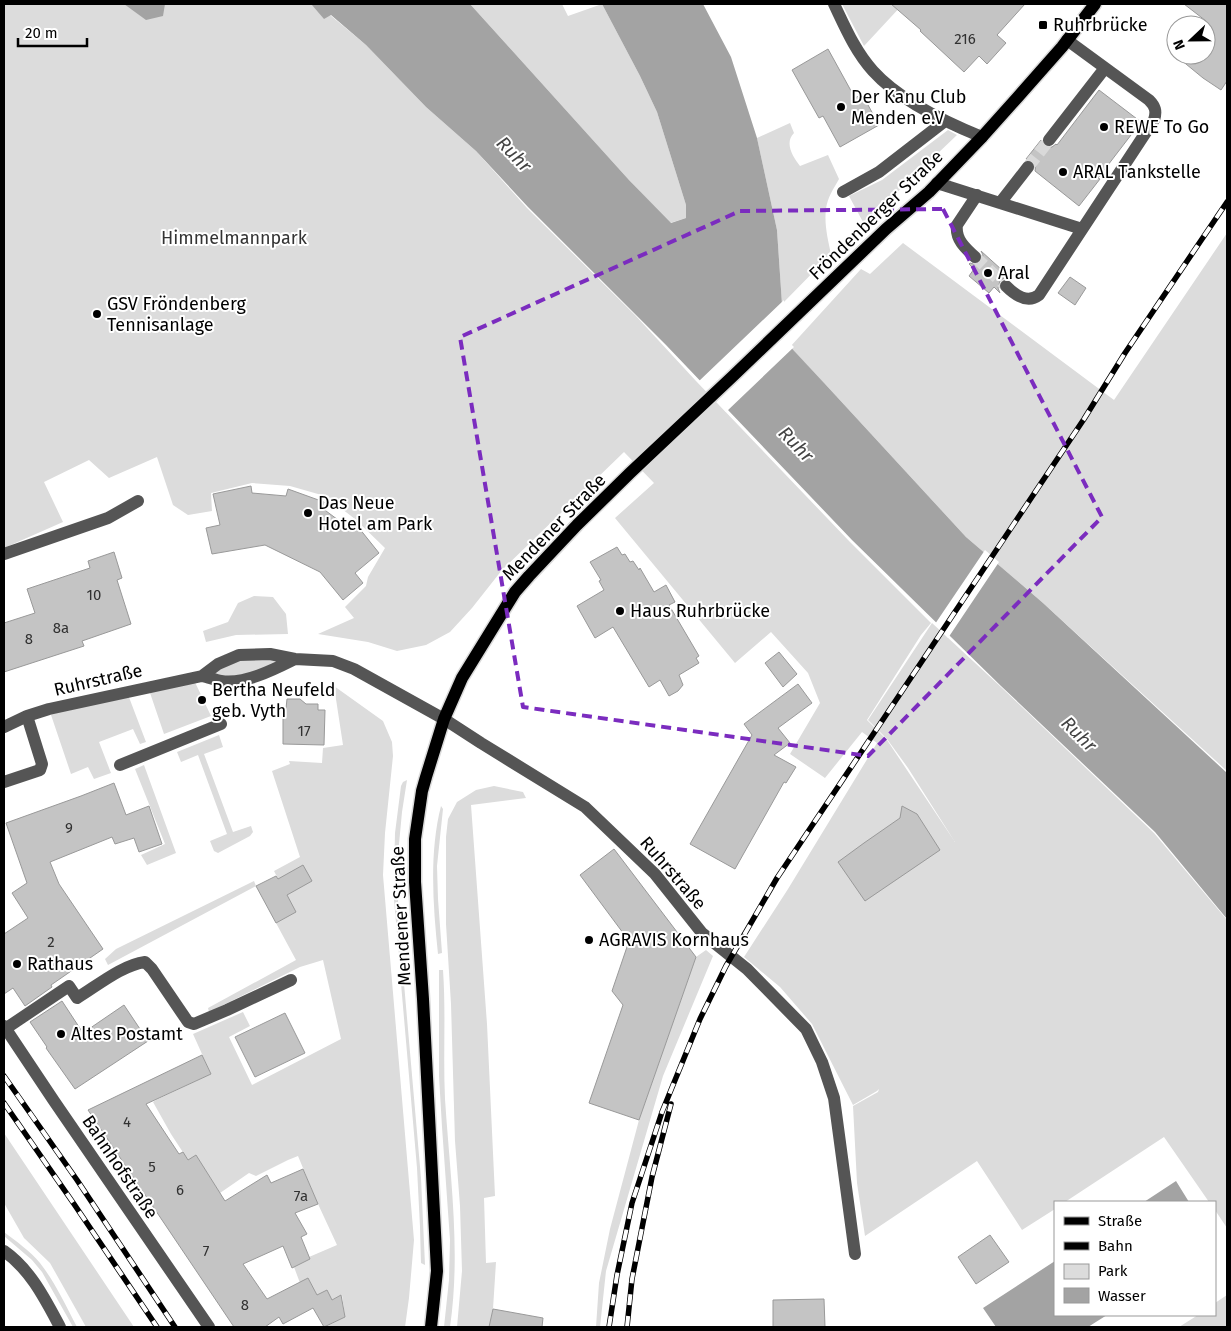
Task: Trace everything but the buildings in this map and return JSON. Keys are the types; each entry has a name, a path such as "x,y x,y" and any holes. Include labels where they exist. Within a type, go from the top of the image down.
{"main road":[{"name":"Fröndenberger Straße","path":"733,376 886,229 937,183 982,137 1067,40 1095,4"},
{"name":"Mendener Straße","path":"431,1327 437,1271 415,882 415,839 424,784 444,718 462,678 515,592 610,493 733,376"}],"street":[{"path":"834,4 851,40 872,70 894,90 945,121 982,137"},
{"path":"1006,286 1019,297 1025,299 1034,298 1039,295 1154,120 1156,114 1156,110 1149,100 1067,40"},
{"path":"1049,140 1105,68"},
{"path":"843,192 879,172 945,121"},
{"path":"1000,203 1028,166"},
{"path":"937,183 1082,228"},
{"path":"975,257 964,247 958,238 956,229 977,195"},
{"path":"4,554 108,518 138,501"},
{"name":"Ruhrstraße","path":"4,727 48,709 202,676 218,664 239,655 270,654 295,659 333,661 354,669 444,718 585,807 655,874 702,933 747,969 806,1029 822,1062 834,1098 855,1254"},
{"name":"Ruhrstraße","path":"202,676 222,681 242,680 272,670 295,659"},
{"path":"4,782 40,770 42,764 27,716"},
{"path":"120,765 221,724"},
{"path":"4,1027 68,986 77,998 135,963 145,962 152,969 188,1022 194,1024 291,980"},
{"name":"Bahnhofstraße","path":"4,1027 209,1327"},
{"path":"4,1251 30,1277 60,1327"}],"highlighted area":[{"path":"943,209 1102,517 868,756 523,707 460,337 740,211"}],"green space":[{"name":"Himmelmannpark","path":"4,4 311,4 324,18 330,15 366,45 426,107 476,151 527,208 635,315 850,542 931,623 921,635 867,720 887,740 955,842 908,768 887,739 868,720 932,623 1154,833 1227,920 1227,1228 1216,1212 1216,1201 1208,1201 1164,1137 1067,1201 1054,1201 1054,1210 1022,1230 977,1161 865,1236 857,1183 853,1106 878,1092 879,1089 853,1105 812,1024 780,987 744,957 877,743 862,732 825,778 790,754 820,703 808,673 771,632 735,663 615,518 654,483 624,452 502,570 450,632 426,645 397,651 368,642 318,634 354,618 345,607 366,586 368,577 385,548 355,519 325,496 290,486 252,483 211,493 212,511 188,515 173,505 157,457 109,478 89,460 44,482 63,522 4,548"},
{"path":"470,4 562,4 568,16 602,4 657,112 686,205 686,218 670,223"},
{"path":"842,4 903,4 864,46"},
{"path":"790,123 794,133 790,141 791,150 800,166 828,155 839,179 829,197 826,209 826,226 831,254 782,304 777,230 757,138"},
{"path":"948,130 957,135 863,222 849,196 882,180"},
{"path":"1227,233 1227,771 1043,603 966,537 790,347 861,269 870,274 903,243 1114,400"},
{"path":"254,596 273,597 286,614 288,634 236,635 206,642 203,631 228,622 238,603"},
{"path":"239,655 295,659 242,680 202,676"},
{"path":"193,678 211,716 164,734 148,687"},
{"path":"334,686 383,721 392,742 393,756 385,833 383,875 414,1240 405,1327 325,1327 345,1317 342,1295 331,1300 317,1295 308,1278 300,1283 294,1267 310,1259 309,1257 337,1245 298,1156 256,1176 249,1173 220,1193 196,1155 188,1160 153,1102 211,1074 193,1034 243,1012 250,1026 229,1037 252,1085 341,1039 323,960 300,967 209,1012 208,1008 296,960 276,923 295,912 274,871 300,857 272,771 290,764 289,761 322,763 323,748 343,745"},
{"path":"127,692 146,742 140,744 133,729 99,742 111,773 94,779 88,767 71,774 49,709"},
{"path":"219,735 223,747 204,754 233,832 251,826 253,832 250,836 218,853 214,851 210,841 227,834 198,755 181,762 177,752"},
{"path":"144,765 176,853 147,865 141,855 165,844 135,769"},
{"path":"407,780 398,855 398,901 402,954 399,955 394,900 395,833 401,786"},
{"path":"494,786 523,792 526,798 471,805 487,1024 495,1196 484,1198 486,1263 496,1262 493,1309 489,1327 457,1327 462,1271 446,924 446,837 448,819 457,802 476,790"},
{"path":"441,806 443,809 437,866 442,953 438,954 433,861"},
{"path":"254,881 256,886 108,965 105,959 116,949"},
{"path":"706,950 713,956 663,1076 606,1271 600,1327 596,1327 599,1283 610,1229 639,1120 696,957"},
{"path":"439,970 443,970 445,1099 455,1242 455,1270 450,1327 444,1327 449,1280 450,1240 439,1076"},
{"path":"400,972 403,972 421,1178 425,1265 421,1263 417,1168"},
{"path":"4,1133 134,1327 86,1327 50,1263 24,1238 4,1203"},
{"path":"4,1232 40,1263 77,1327 73,1327 42,1272 32,1260 4,1236"},
{"path":"1227,1295 1227,1327 1179,1327 1196,1316 1216,1316 1216,1302"}],"water":[{"path":"124,4 165,4 163,16 146,20"},
{"name":"Ruhr","path":"311,4 470,4 629,180 671,223 686,218 686,205 657,112 602,4 703,4 731,57 757,138 777,230 783,339 966,537 1043,603 1227,773 1227,919 1155,832 1001,686 852,540 666,345 528,207 476,151 426,107 366,45 331,15 324,19"},
{"path":"1176,1181 1188,1201 1146,1201"},
{"path":"1054,1262 1054,1316 1105,1316 1088,1327 996,1327 983,1308"}],"pier":[{"path":"784,300 785,338 794,347 726,412 698,382"},
{"path":"985,550 999,562 948,638 935,624"}],"tunnel":[{"path":"1028,167 1049,140"},
{"path":"975,257 1006,286"}],"railway":[{"path":"609,1327 617,1275 632,1203 662,1112 700,1019 726,966 777,878 1227,202"},
{"path":"4,1076 77,1180 175,1327"},
{"path":"4,1103 157,1327"},
{"path":"627,1327 632,1279 652,1177 671,1104"}],"place":[{"name":"Ruhrbrücke","path":"1043,25"},
{"name":"Der Kanu Club Menden e.V","path":"841,107"},
{"name":"REWE To Go","path":"1104,127"},
{"name":"ARAL Tankstelle","path":"1063,172"},
{"name":"Aral","path":"988,273"},
{"name":"GSV Fröndenberg Tennisanlage","path":"97,314"},
{"name":"Das Neue Hotel am Park","path":"308,513"},
{"name":"Haus Ruhrbrücke","path":"620,611"},
{"name":"Bertha Neufeld geb. Vyth","path":"202,700"},
{"name":"AGRAVIS Kornhaus","path":"589,940"},
{"name":"Rathaus","path":"17,964"},
{"name":"Altes Postamt","path":"61,1034"}]}
